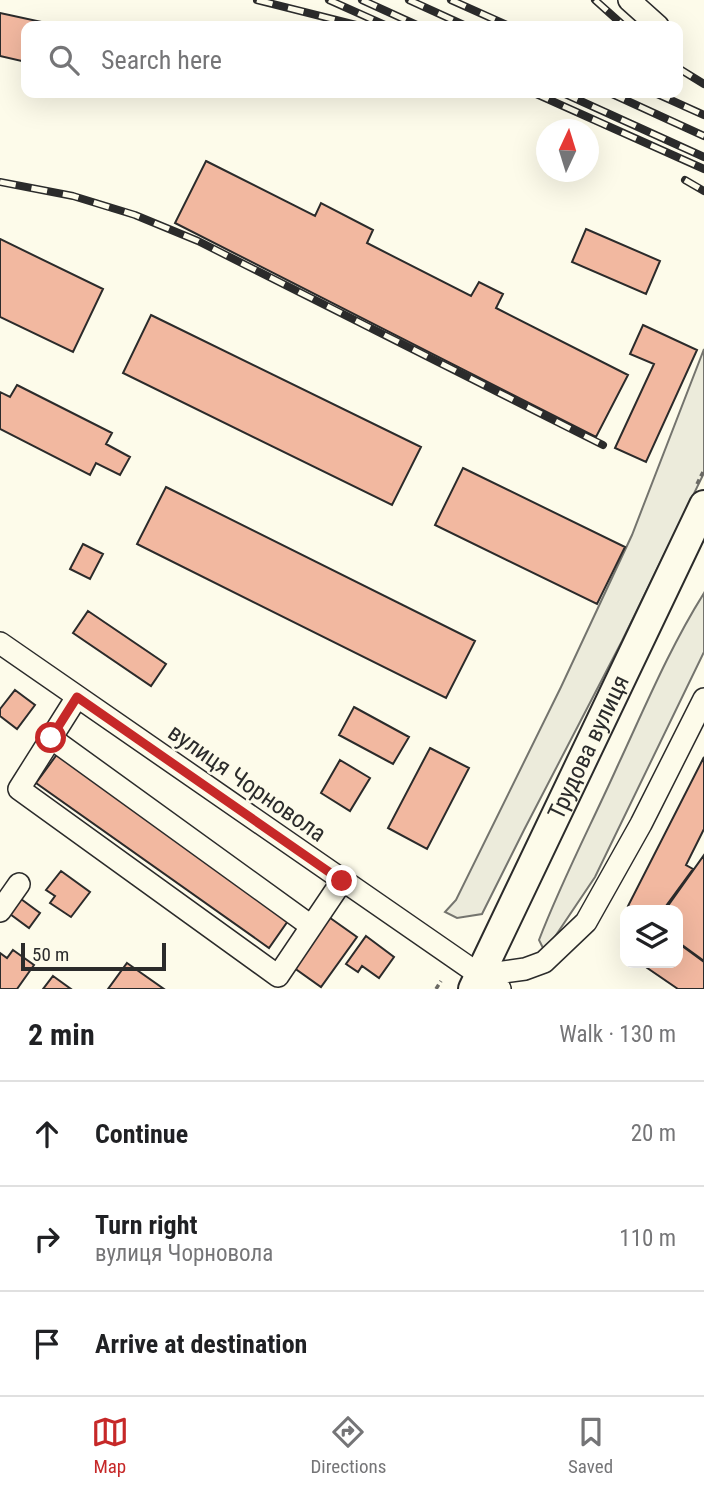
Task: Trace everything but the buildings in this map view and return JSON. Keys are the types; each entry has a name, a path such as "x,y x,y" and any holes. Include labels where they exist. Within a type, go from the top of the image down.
{"main road":[{"name":"Трудова вулиця","path":"485,984 509,911 704,505"}],"street":[{"path":"629,0 653,21"},
{"name":"вулиця Чорновола","path":"0,643 485,984"},
{"path":"77,697 19,789 278,976 342,881"},
{"path":"485,984 544,962 586,922 641,824 704,699"},
{"path":"51,738 312,926"},
{"path":"0,911 19,884"}],"path":[{"path":"436,989 441,981"}],"shaded area":[{"path":"704,349 704,473 622,641 482,914 457,918 445,912 456,900 632,535"},
{"path":"704,593 704,652 595,877 550,944 543,948 539,940 567,874 658,678"}],"railway":[{"path":"257,0 340,21"},
{"path":"329,0 376,21"},
{"path":"362,0 408,21"},
{"path":"409,0 455,21"},
{"path":"451,0 498,21"},
{"path":"595,0 618,21"},
{"path":"683,71 704,84"},
{"path":"545,98 704,169"},
{"path":"574,98 704,157"},
{"path":"621,98 704,136"},
{"path":"666,98 704,115"},
{"path":"685,180 704,191"},
{"path":"0,182 73,196 135,215 198,241 603,445"}],"route":[{"path":"51,738 77,697 342,881"}]}
